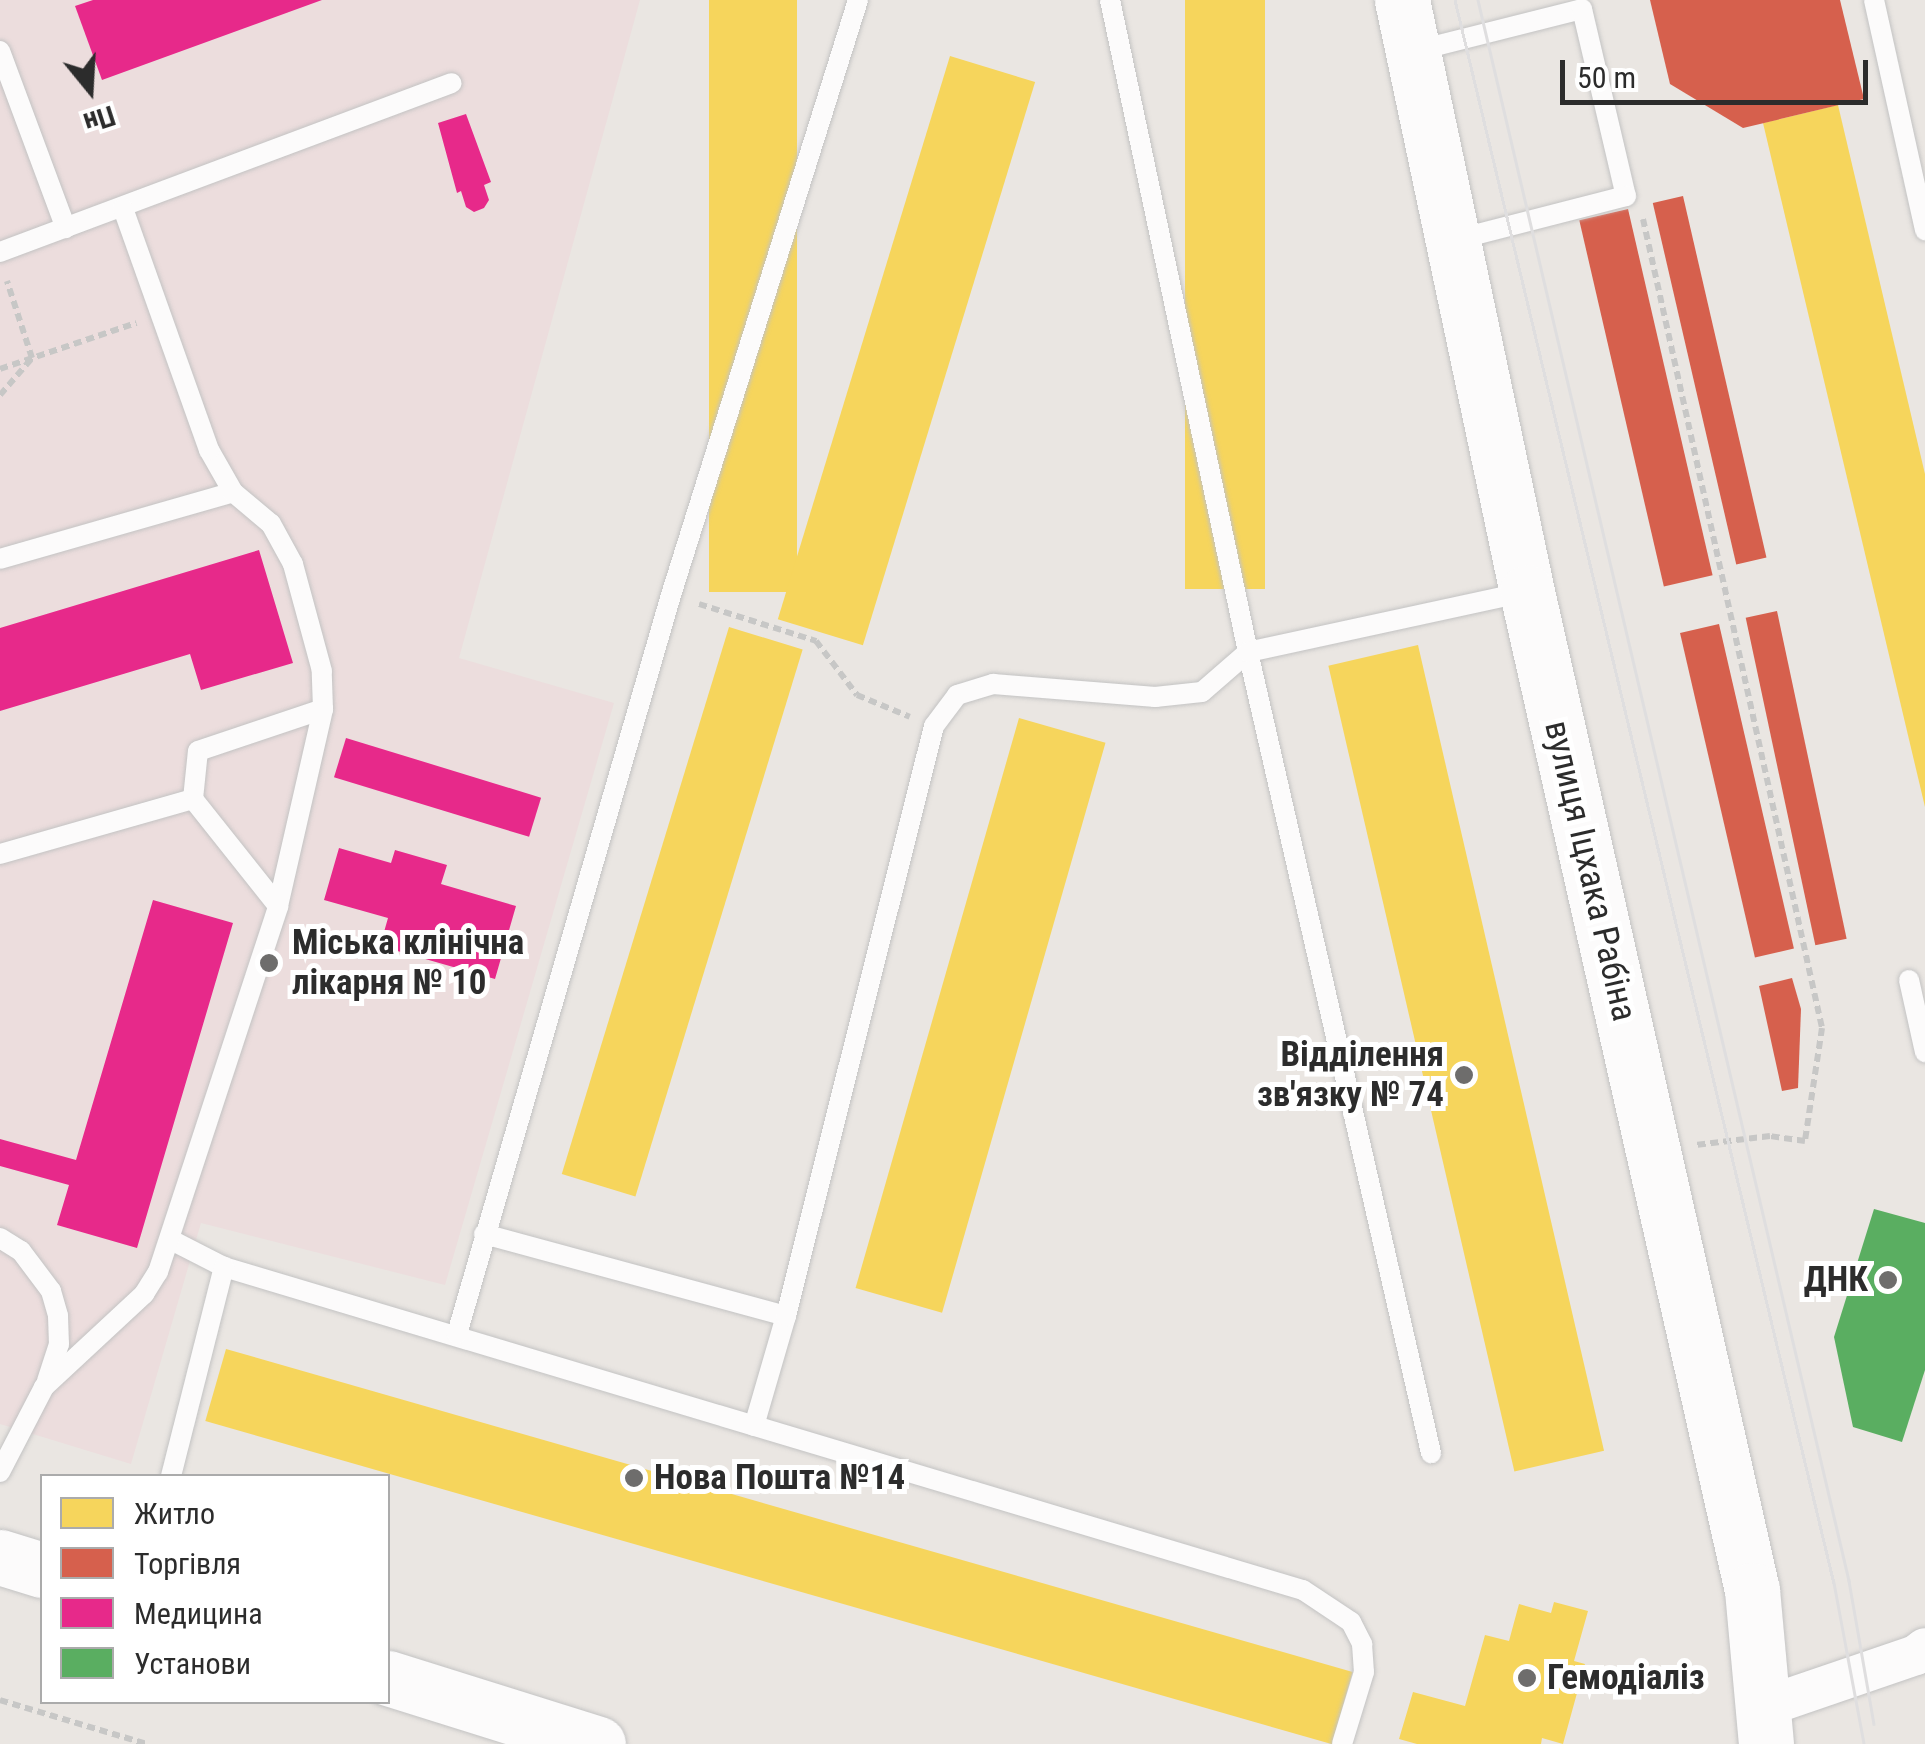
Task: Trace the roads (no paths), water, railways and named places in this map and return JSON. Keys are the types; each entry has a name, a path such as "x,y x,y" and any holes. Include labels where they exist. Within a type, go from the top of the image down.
{"street":[{"name":"вулиця Іцхака Рабіна","path":"1407,26 1526,592 1752,1590 1765,1726"},
{"path":"0,1557 40,1569"},
{"path":"1765,1726 1925,1648"},
{"path":"390,1679 598,1744"}],"lane":[{"path":"457,1334 671,595 858,0"},
{"path":"1110,0 1248,652 1432,1453"},
{"path":"1874,0 1916,147 1925,230"},
{"path":"1407,26 1582,10 1626,196 1453,240"},
{"path":"0,51 66,228"},
{"path":"0,252 451,84"},
{"path":"44,1388 144,1294 171,1240 278,906 323,709 322,671 292,564 271,524 234,492 210,450 123,208"},
{"path":"0,560 234,492"},
{"path":"754,1426 786,1316 934,726 957,695 993,684 1156,697 1202,692 1248,652 1526,592"},
{"path":"278,906 193,798 198,752 323,709"},
{"path":"0,854 193,798"},
{"path":"1909,980 1925,1052"},
{"path":"484,1234 786,1316"},
{"path":"0,1238 21,1250 39,1269 55,1304 59,1344 44,1388 0,1472"},
{"path":"171,1240 224,1266 1303,1590 1351,1622 1362,1644 1364,1672 1342,1744"},
{"path":"172,1474 224,1266"}],"tram line":[{"path":"1455,0 1834,1583 1864,1744"},
{"path":"1478,0 1849,1581 1874,1724"}],"place":[{"name":"Міська клінічна лікарня № 10","path":"269,963"},
{"name":"Відділення зв'язку № 74","path":"1464,1075"},
{"name":"ДНК","path":"1888,1280"},
{"name":"Нова Пошта №14","path":"634,1478"},
{"name":"Гемодіаліз","path":"1527,1678"}]}
